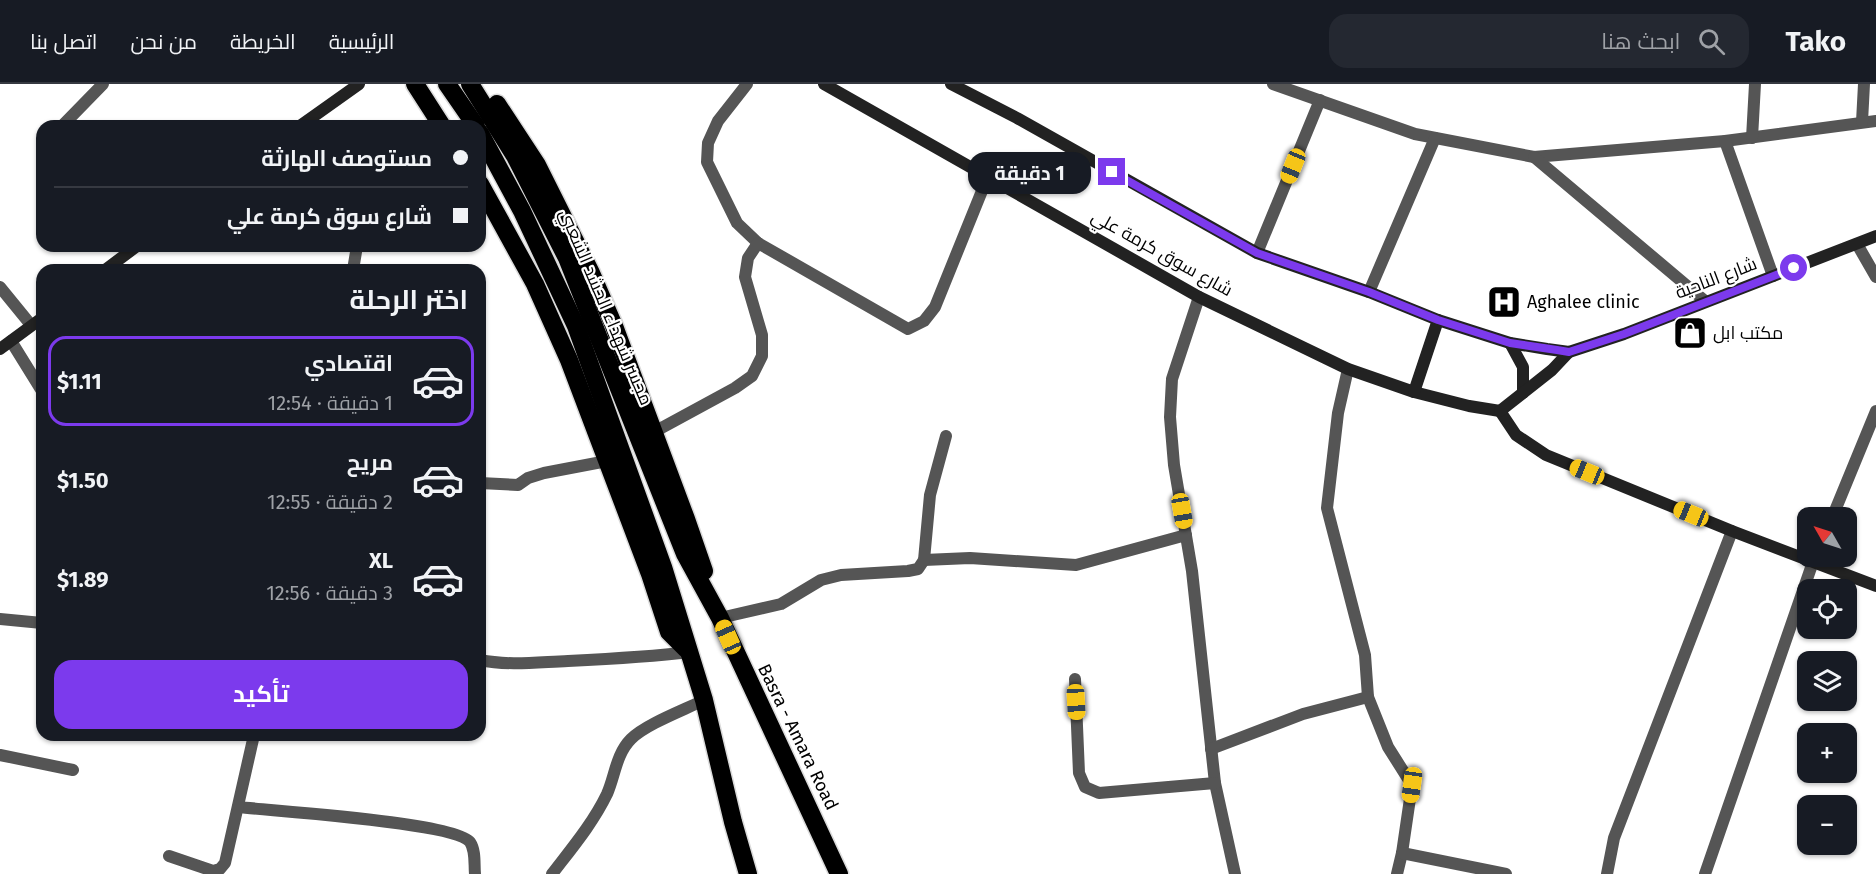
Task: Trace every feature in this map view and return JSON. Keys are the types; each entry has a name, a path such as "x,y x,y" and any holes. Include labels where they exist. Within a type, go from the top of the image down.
{"highway":[{"path":"415,84 438,120"},
{"path":"447,84 472,120"},
{"name":"مجسر شهداء الحشد الشعبي","path":"470,84 515,156 567,258 685,554"},
{"path":"483,84 537,165 591,273 614,326 654,432 720,618"},
{"path":"486,144 522,211 576,326 663,567 704,700 748,874"},
{"path":"486,195 552,322 584,396 669,632 689,652"},
{"name":"Basra - Amara Road","path":"685,554 720,618 839,874"}],"main road":[{"path":"308,120 359,84"},
{"name":"شارع سوق كرمة علي","path":"824,84 1199,297 1348,369 1414,392 1469,406 1500,411"},
{"path":"951,84 1017,118 1257,253 1369,292 1438,320 1510,343 1569,352"},
{"name":"شارع الناحية","path":"1569,352 1624,334 1876,236"},
{"path":"113,264 129,252"},
{"path":"1414,392 1438,320"},
{"path":"0,349 36,323"},
{"path":"1510,343 1523,367 1523,393"},
{"path":"1569,352 1552,370 1500,411 1516,435 1546,455 1732,531 1797,553"},
{"path":"1832,567 1876,586"}],"street":[{"path":"68,120 103,84"},
{"path":"747,84 718,121 708,143 707,162 737,223 758,243 908,329 924,321 935,307 988,176"},
{"path":"1273,84 1299,88 1320,100 1415,134 1534,157 1725,141 1876,122"},
{"path":"1752,138 1755,84"},
{"path":"1862,122 1864,84"},
{"path":"1257,253 1320,100"},
{"path":"1369,292 1436,138"},
{"path":"1725,141 1773,276"},
{"path":"1534,157 1705,302"},
{"path":"654,432 735,388 752,376 762,356 762,335 745,277 748,258 758,243"},
{"path":"1857,244 1876,277"},
{"path":"0,287 32,326"},
{"path":"1199,297 1173,380 1170,417 1174,465 1192,571 1215,783 1235,874"},
{"path":"11,341 36,382"},
{"path":"1348,369 1338,413 1327,508 1365,655 1368,697 1388,747 1412,785 1397,874"},
{"path":"1837,507 1875,418"},
{"path":"720,618 781,604 821,580 841,575 918,569 924,560 930,495 946,436"},
{"path":"486,483 518,484 544,473 607,461"},
{"path":"1607,874 1614,838 1732,531"},
{"path":"924,560 970,558 1076,565 1186,535"},
{"path":"1705,874 1811,567"},
{"path":"0,619 36,622"},
{"path":"486,661 540,662 649,657 689,652"},
{"path":"1074,679 1079,773 1085,787 1099,793 1215,783"},
{"path":"1211,749 1303,714 1368,697"},
{"path":"552,874 596,815 608,792 622,751 631,739 644,729 704,700"},
{"path":"168,856 213,871 220,869 225,863 253,741"},
{"path":"0,755 73,770"},
{"path":"239,807 405,823 460,835 470,841 474,853 474,874"},
{"path":"1402,853 1506,874"}],"place":[{"name":"Aghalee clinic","path":"1504,302"},
{"name":"مكتب ابل","path":"1690,333"}],"route":[{"path":"1112,172 1257,253 1369,292 1438,320 1510,343 1569,352 1624,334 1794,268"}]}
